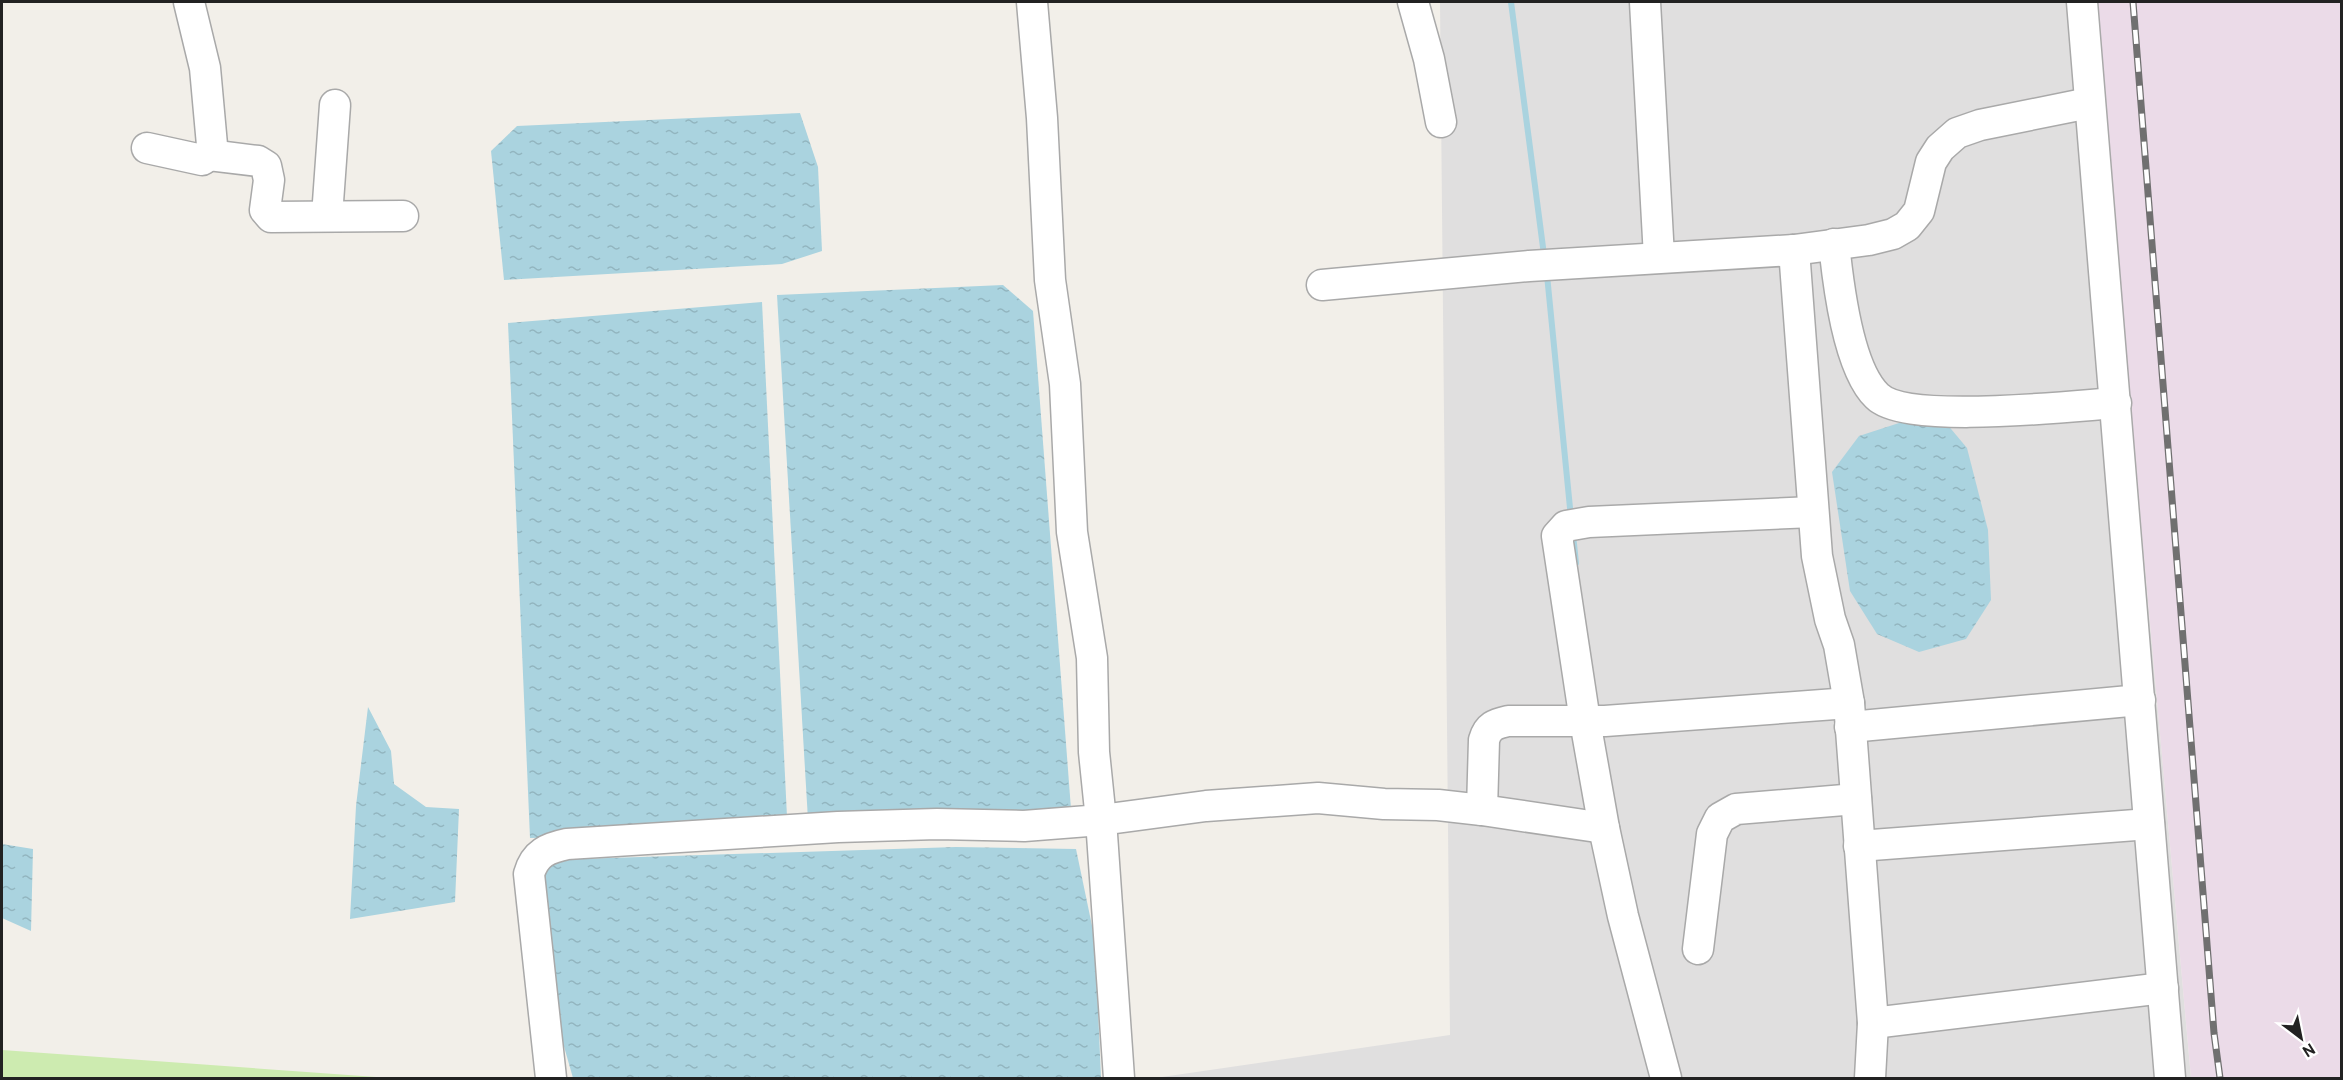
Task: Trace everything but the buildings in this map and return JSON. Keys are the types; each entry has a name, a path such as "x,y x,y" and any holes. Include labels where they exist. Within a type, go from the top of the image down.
{"street":[{"path":"147,148 202,160 209,155 212,145 205,68 189,2"},
{"path":"1032,2 1042,118 1050,280 1065,384 1072,532 1092,658 1094,752 1119,1078"},
{"path":"1413,2 1429,59 1441,122"},
{"path":"1645,2 1659,257"},
{"path":"2082,2 2170,1078"},
{"path":"1322,285 1529,266 1794,250 1869,240 1893,234 1907,226 1919,211 1931,162 1940,148 1957,133 1980,125 2090,103"},
{"path":"327,216 335,105"},
{"path":"209,155 258,161 266,166 269,180 265,210 271,217 403,216"},
{"path":"1834,244 1838,279 1851,344 1863,374 1877,397 1902,409 2000,412 2116,403"},
{"path":"1794,250 1817,556 1823,590 1839,645 1850,715 1873,1023 1870,1078"},
{"path":"1666,1078 1623,916 1604,828 1593,721 1557,542 1558,532 1572,525 1813,512"},
{"path":"1482,810 1484,740 1487,729 1508,721 1850,715 2140,700"},
{"path":"551,1078 529,874 532,864 542,852 549,848 567,844 838,827 937,824 1024,826 1101,820 1206,806 1318,798 1384,804 1438,805 1604,828"},
{"path":"1698,949 1712,834 1720,818 1736,809 1856,799"},
{"path":"1859,846 2149,824"},
{"path":"1873,1023 2163,988"}],"shaded area":[{"path":"1440,2 2094,2 2191,1078 1155,1078 1450,1035"},
{"path":"2094,2 2341,2 2341,1078 2191,1078"}],"green space":[{"path":"2,1050 390,1078 2,1078"}],"water":[{"path":"800,113 818,167 822,251 782,264 504,280 491,151 517,126"},
{"path":"1003,285 1033,311 1071,809 808,820 777,295"},
{"path":"762,302 787,817 767,834 530,838 508,323"},
{"path":"1936,411 1967,448 1988,530 1991,600 1966,639 1919,652 1877,634 1850,591 1832,472 1859,436"},
{"path":"368,707 391,751 394,784 426,807 459,809 455,902 350,919 356,806"},
{"path":"2,844 33,849 31,931 2,918"},
{"path":"956,847 1076,849 1095,940 1101,1078 573,1078 563,1043 532,884 548,860"}],"waterway":[{"path":"1511,2 1544,255"},
{"path":"1547,275 1571,518"},
{"path":"1573,534 1576,563"}],"railway":[{"path":"2133,2 2214,1033 2220,1078"}]}
